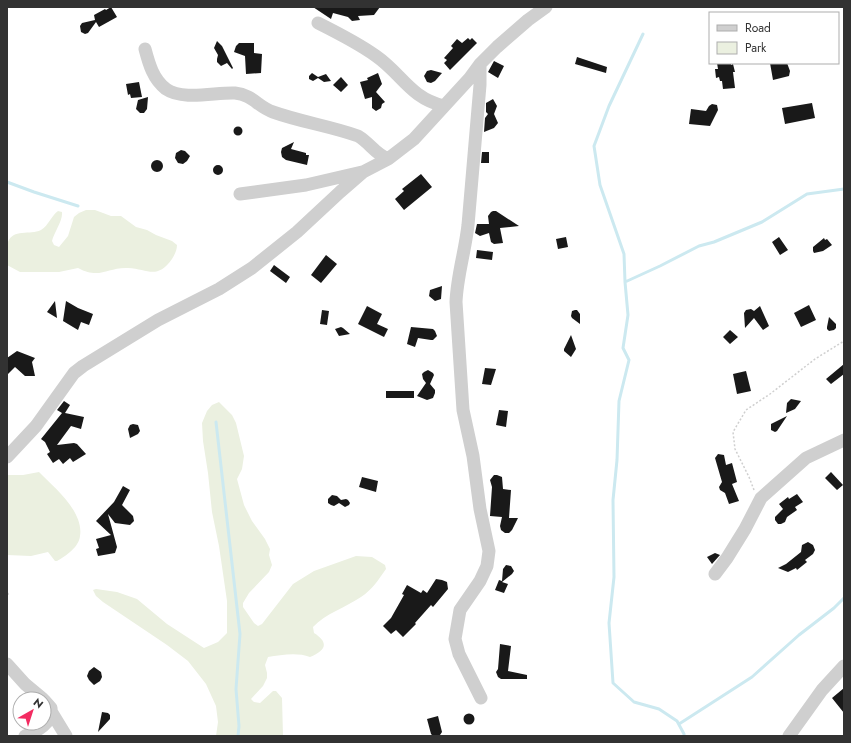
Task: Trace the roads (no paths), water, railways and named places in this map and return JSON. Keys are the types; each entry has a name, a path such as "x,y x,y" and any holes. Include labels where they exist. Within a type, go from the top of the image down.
{"street":[{"path":"7,457 36,426 74,373 158,320 219,289 252,268 297,232 363,172 388,159 414,139 497,46 546,7"},
{"path":"318,23 342,35 376,56 415,93 434,104 444,106"},
{"path":"145,49 150,68 160,83 174,93 188,95 236,93 245,95 251,97 264,108 271,111 358,136 377,154 388,159"},
{"path":"480,64 480,85 466,247 457,285 456,302 463,410 473,456 480,509 489,551 487,566 480,581 460,610 456,639 459,654 481,698"},
{"path":"240,194 306,185 344,175 363,172"},
{"path":"715,574 745,529 758,502 767,491 806,458 844,440"},
{"path":"7,664 25,684 34,691"},
{"path":"789,736 822,690 844,666"},
{"path":"52,713 66,736"},
{"path":"25,736 35,731"}],"waterway":[{"path":"643,34 609,106 594,146 600,185 624,254 628,315 623,348 629,360 619,401 617,460 613,500 614,577 609,623 613,683 634,702 659,709 677,721 684,736"},
{"path":"7,182 78,206"},
{"path":"625,282 699,246 714,242 762,222 807,194 844,189"},
{"path":"216,422 240,634 236,689 239,726 238,736"},
{"path":"679,724 752,677 799,635 834,608 844,598"}]}
